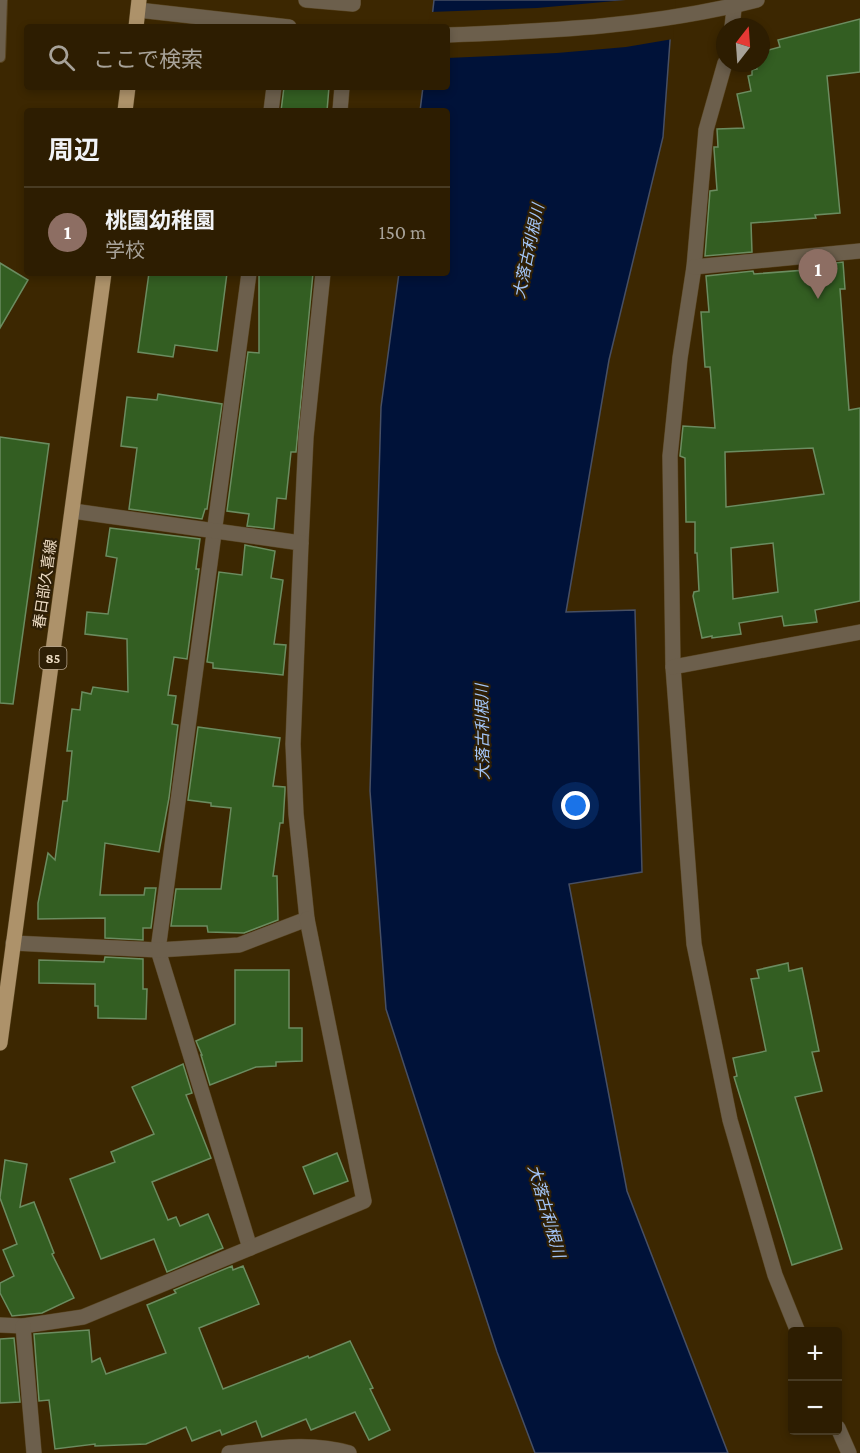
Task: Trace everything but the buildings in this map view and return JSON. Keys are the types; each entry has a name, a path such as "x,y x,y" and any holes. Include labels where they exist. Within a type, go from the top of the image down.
{"main road":[{"path":"136,24 139,5"},
{"path":"125,108 128,90"},
{"name":"春日部久喜線","path":"0,1043 74,511 104,276"}],"street":[{"path":"306,0 353,4 353,0"},
{"path":"450,35 612,25 701,12 757,0"},
{"path":"733,18 735,3"},
{"path":"139,5 196,18 258,24"},
{"path":"722,72 706,130 694,267 680,358 670,456 673,667 694,944 730,1120 775,1275 796,1327"},
{"path":"271,108 274,90"},
{"path":"340,108 342,90"},
{"path":"694,267 860,251"},
{"path":"249,276 159,950 250,1248"},
{"path":"0,1325 23,1326 83,1317 364,1201 307,918 296,813 294,744 306,437 324,276"},
{"path":"74,511 301,543"},
{"path":"673,667 860,632"},
{"path":"13,943 159,950 239,945 307,918"},
{"path":"23,1326 34,1453"},
{"path":"840,1435 849,1453"},
{"path":"229,1453 293,1447 333,1448 349,1453"}],"lane":[{"path":"0,57 2,0"}],"water":[{"name":"大落古利根川","path":"434,0 673,0 663,137 609,360 566,612 635,610 642,872 569,884 627,1191 728,1453 535,1453 497,1352 386,1009 370,791 381,407 399,276 450,276 450,108 420,108 423,90 450,90 450,24 431,24"}],"pier":[{"path":"626,0 676,0 673,39 626,47 557,53 450,58 450,24 428,24 430,12 537,8"}],"place":[{"name":"桃園幼稚園","path":"818,299"}]}
